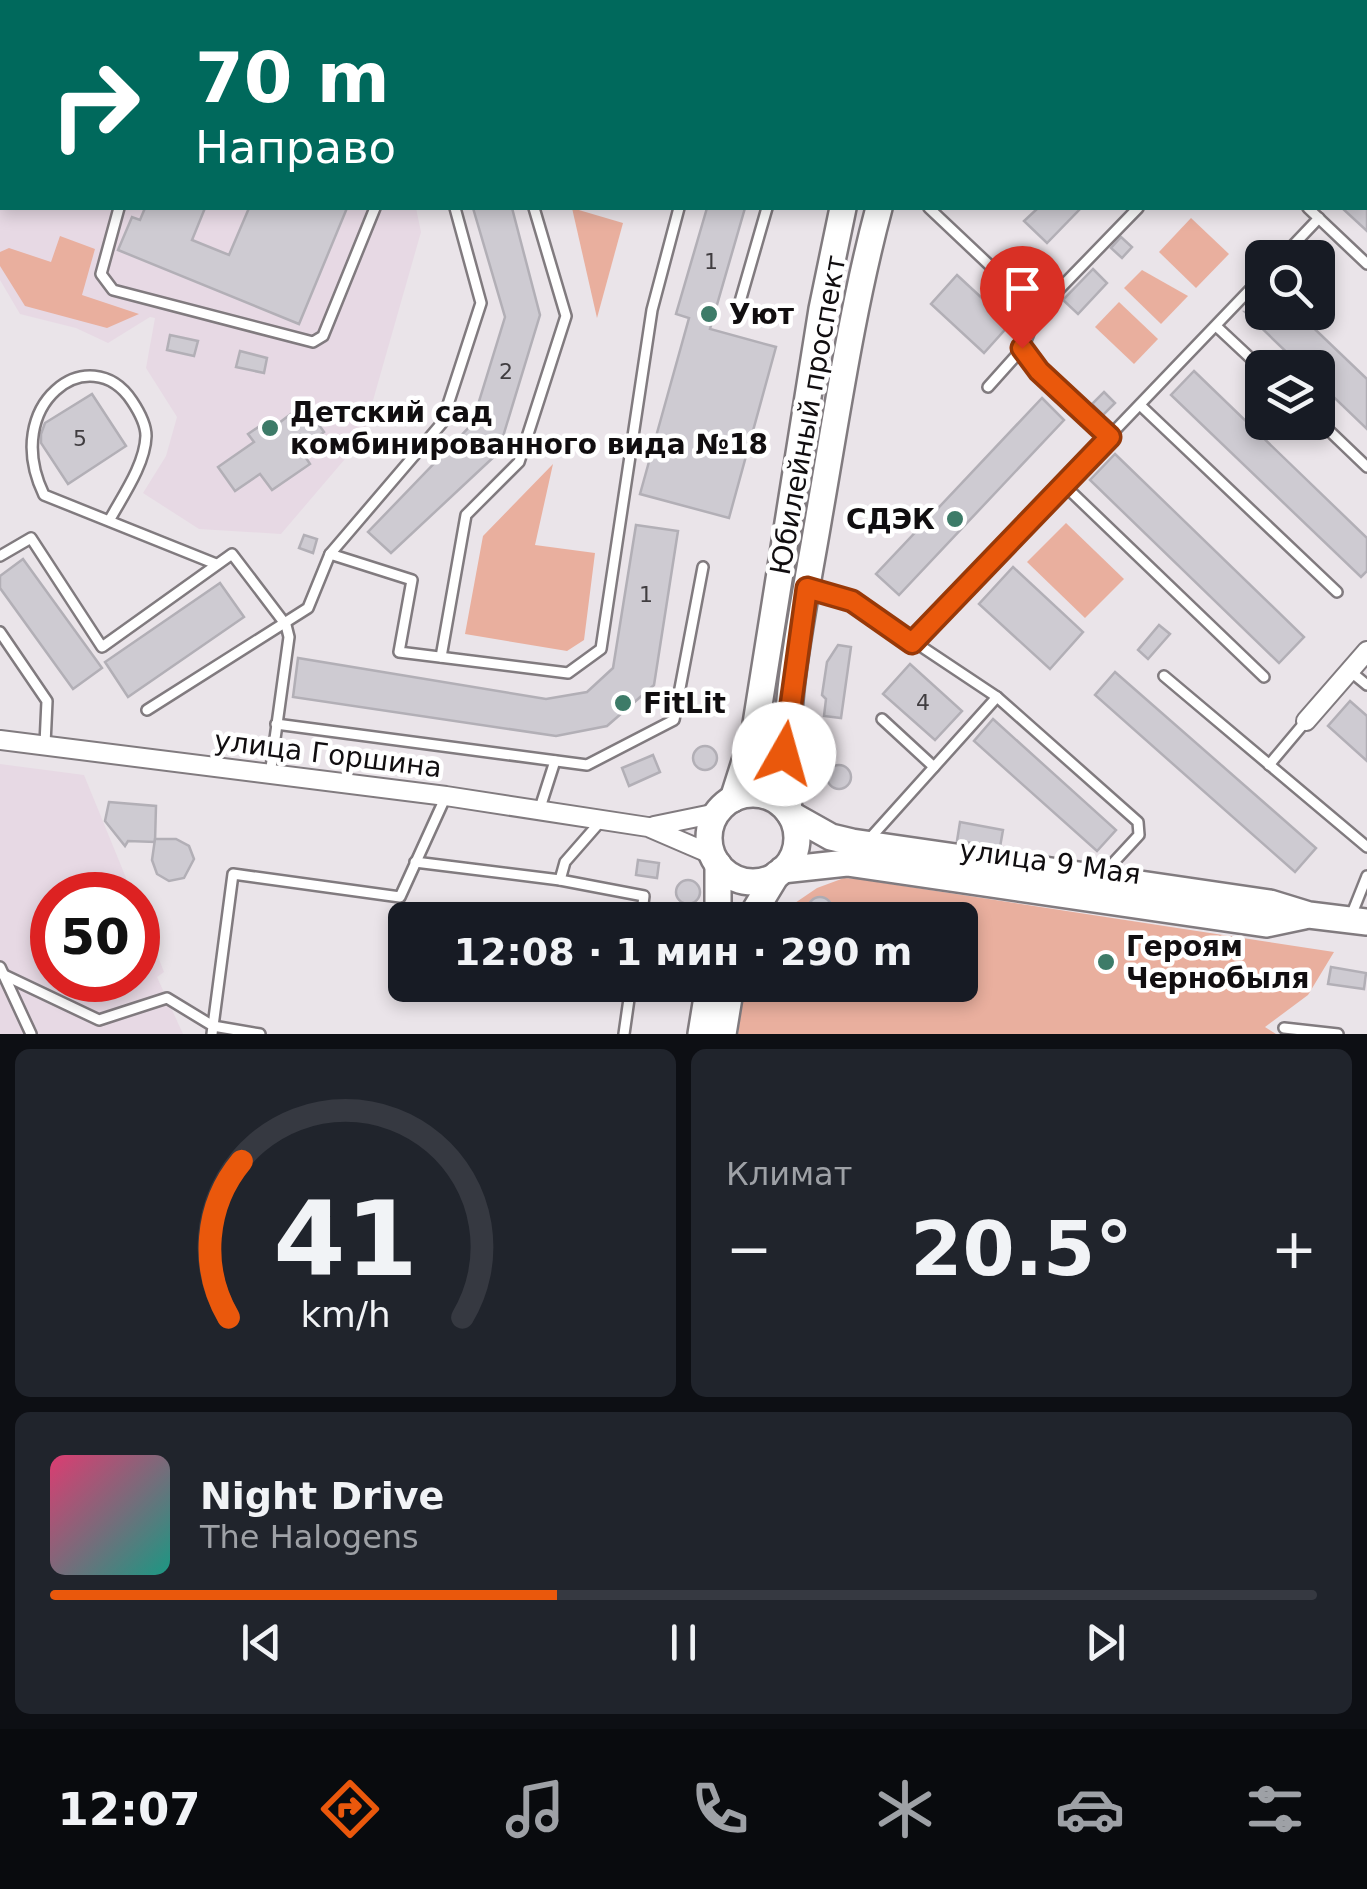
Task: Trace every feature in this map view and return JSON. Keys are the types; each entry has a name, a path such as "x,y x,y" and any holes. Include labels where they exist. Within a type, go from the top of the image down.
{"main road":[{"name":"Юбилейный проспект","path":"717,902 716,860 709,835 725,806 755,730 822,309 843,210"},
{"name":"Юбилейный проспект","path":"761,902 796,845 789,813 785,743 853,318 879,210"},
{"path":"725,806 758,794 789,813"},
{"name":"улица 9 Мая","path":"789,813 830,837 852,842 1270,903 1309,915 1358,921"},
{"path":"716,860 746,881 780,872"},
{"name":"улица 9 Мая","path":"780,872 847,863 1266,924 1309,915"},
{"path":"701,1034 706,1002"},
{"path":"723,1034 728,1002"}],"street":[{"path":"1306,721 1367,652"},
{"name":"улица Горшина","path":"0,740 446,796 648,827 716,860"},
{"name":"улица Горшина","path":"648,827 725,806"}],"lane":[{"path":"118,210 102,274 113,290 312,342 322,336 374,210"},
{"path":"148,710 308,608 330,554 442,423 481,303 455,210"},
{"path":"441,657 466,515 519,462 566,316 535,210"},
{"path":"330,554 412,580 399,652 568,672 601,649 652,310 678,210"},
{"path":"737,312 766,210"},
{"path":"930,210 1038,311"},
{"path":"988,387 1022,348 1038,311 1136,210"},
{"path":"1310,210 1367,264"},
{"path":"1299,240 1319,218"},
{"path":"912,643 1245,295"},
{"path":"1216,326 1245,353"},
{"path":"1022,348 1039,371 1110,437"},
{"path":"24,412 53,384 72,376 87,374 112,381 126,391 146,434 141,458 109,521"},
{"path":"1140,405 1337,592"},
{"path":"1335,436 1367,467"},
{"path":"20,460 25,474 44,495 216,564"},
{"path":"1064,485 1264,677"},
{"path":"0,556 31,538 102,646 232,554 286,625 289,637 270,776"},
{"path":"276,724 587,765 674,720 703,567"},
{"path":"807,588 852,601 997,697 1138,822 1139,835 1100,878"},
{"path":"0,632 48,701 45,747"},
{"path":"1350,670 1367,686"},
{"path":"1164,676 1367,847"},
{"path":"872,836 997,697"},
{"path":"882,719 934,767"},
{"path":"1269,765 1306,721"},
{"path":"539,811 554,761"},
{"path":"212,1030 233,874 400,897 446,796"},
{"path":"560,880 565,862 601,821"},
{"path":"415,862 560,880 644,896 643,902"},
{"path":"1358,921 1367,876"},
{"path":"1,971 99,1020 167,998 212,1030 260,1034"},
{"path":"1,971 32,1034"},
{"path":"624,1034 629,1002"},
{"path":"1284,1028 1338,1034"}],"shaded area":[{"path":"0,210 416,210 421,232 362,439 281,534 199,529 143,493 166,456 177,417 146,368 155,318 150,317 108,343 76,328 20,314 0,280"},
{"path":"572,210 623,223 597,318"},
{"path":"1191,218 1229,254 1196,288 1159,252"},
{"path":"60,236 95,249 82,295 139,314 107,328 25,306 0,266 0,252 9,248 51,262"},
{"path":"1142,270 1188,296 1161,324 1124,288"},
{"path":"1119,302 1158,339 1134,364 1095,327"},
{"path":"553,464 535,545 595,553 584,640 567,651 465,634 483,536"},
{"path":"1066,523 1124,579 1085,618 1027,562"},
{"path":"0,764 84,775 124,872 30,872 30,1002 160,1002 160,984 183,1034 0,1034"},
{"path":"844,878 858,879 1334,952 1308,995 1265,1027 1276,1034 738,1034 743,1002 978,1002 978,902 796,902 817,888"}],"building":[{"path":"144,210 204,210 192,240 229,255 248,210 346,210 299,324 118,250 132,217 140,220"},
{"path":"474,210 513,210 540,315 498,453 391,553 368,532 472,424 505,317"},
{"path":"706,210 744,210 710,329 776,347 729,518 640,494 689,318 676,314"},
{"path":"1036,210 1079,210 1047,243 1024,221"},
{"path":"1344,210 1367,210 1367,231"},
{"path":"1121,237 1132,247 1122,258 1111,248"},
{"path":"1093,269 1107,283 1078,314 1063,300"},
{"path":"957,275 1010,324 984,353 931,304"},
{"path":"1264,330 1316,330 1367,379 1367,429 1335,398 1335,350 1284,350"},
{"path":"170,335 198,341 194,356 167,350"},
{"path":"240,351 267,358 264,373 236,367"},
{"path":"1194,371 1245,420 1245,440 1265,440 1367,538 1367,571 1361,577 1171,395"},
{"path":"1104,392 1115,403 1103,415 1092,404"},
{"path":"92,394 126,446 68,484 41,443 41,434 45,423"},
{"path":"1042,398 1064,420 899,595 876,574"},
{"path":"304,404 324,432 300,449 310,464 272,490 260,474 235,491 218,467 254,442 248,434 270,419 275,426"},
{"path":"1115,454 1304,637 1279,663 1090,480"},
{"path":"636,525 678,531 654,685 607,726 556,736 293,697 298,658 546,699 587,692 613,668"},
{"path":"304,535 317,539 313,553 299,548"},
{"path":"23,559 102,668 73,689 0,588 0,576"},
{"path":"1013,567 1083,632 1050,669 979,604"},
{"path":"220,583 244,617 128,697 105,662"},
{"path":"1159,625 1170,634 1148,659 1138,650"},
{"path":"838,645 851,647 841,718 824,716 826,699 822,695 827,662"},
{"path":"910,664 962,711 935,740 883,694"},
{"path":"1115,672 1316,848 1295,872 1095,695"},
{"path":"1350,701 1367,716 1367,761 1328,726"},
{"path":"993,719 1116,830 1097,851 974,741"},
{"path":"705,746 714,749 714,767 705,770 696,767 693,758 696,749"},
{"path":"653,755 660,772 629,786 622,768"},
{"path":"839,765 848,768 848,786 839,789 830,786 827,777 830,768"},
{"path":"109,802 156,806 155,842 128,841 125,846 105,821"},
{"path":"960,822 1003,830 1000,847 957,841"},
{"path":"155,839 176,839 189,846 194,859 184,878 169,881 156,872 152,860"},
{"path":"638,860 659,863 657,878 636,875"},
{"path":"693,881 699,887 697,901 679,901 679,883"},
{"path":"1331,967 1366,973 1364,989 1328,984"}],"place":[{"name":"Уют","path":"709,314"},
{"name":"Детский сад комбинированного вида №18","path":"270,428"},
{"name":"СДЭК","path":"955,519"},
{"name":"FitLit","path":"623,703"},
{"name":"Героям Чернобыля","path":"1106,962"}],"route":[{"path":"784,754 807,588 852,601 912,643 1110,437 1039,371 1022,348"}]}
